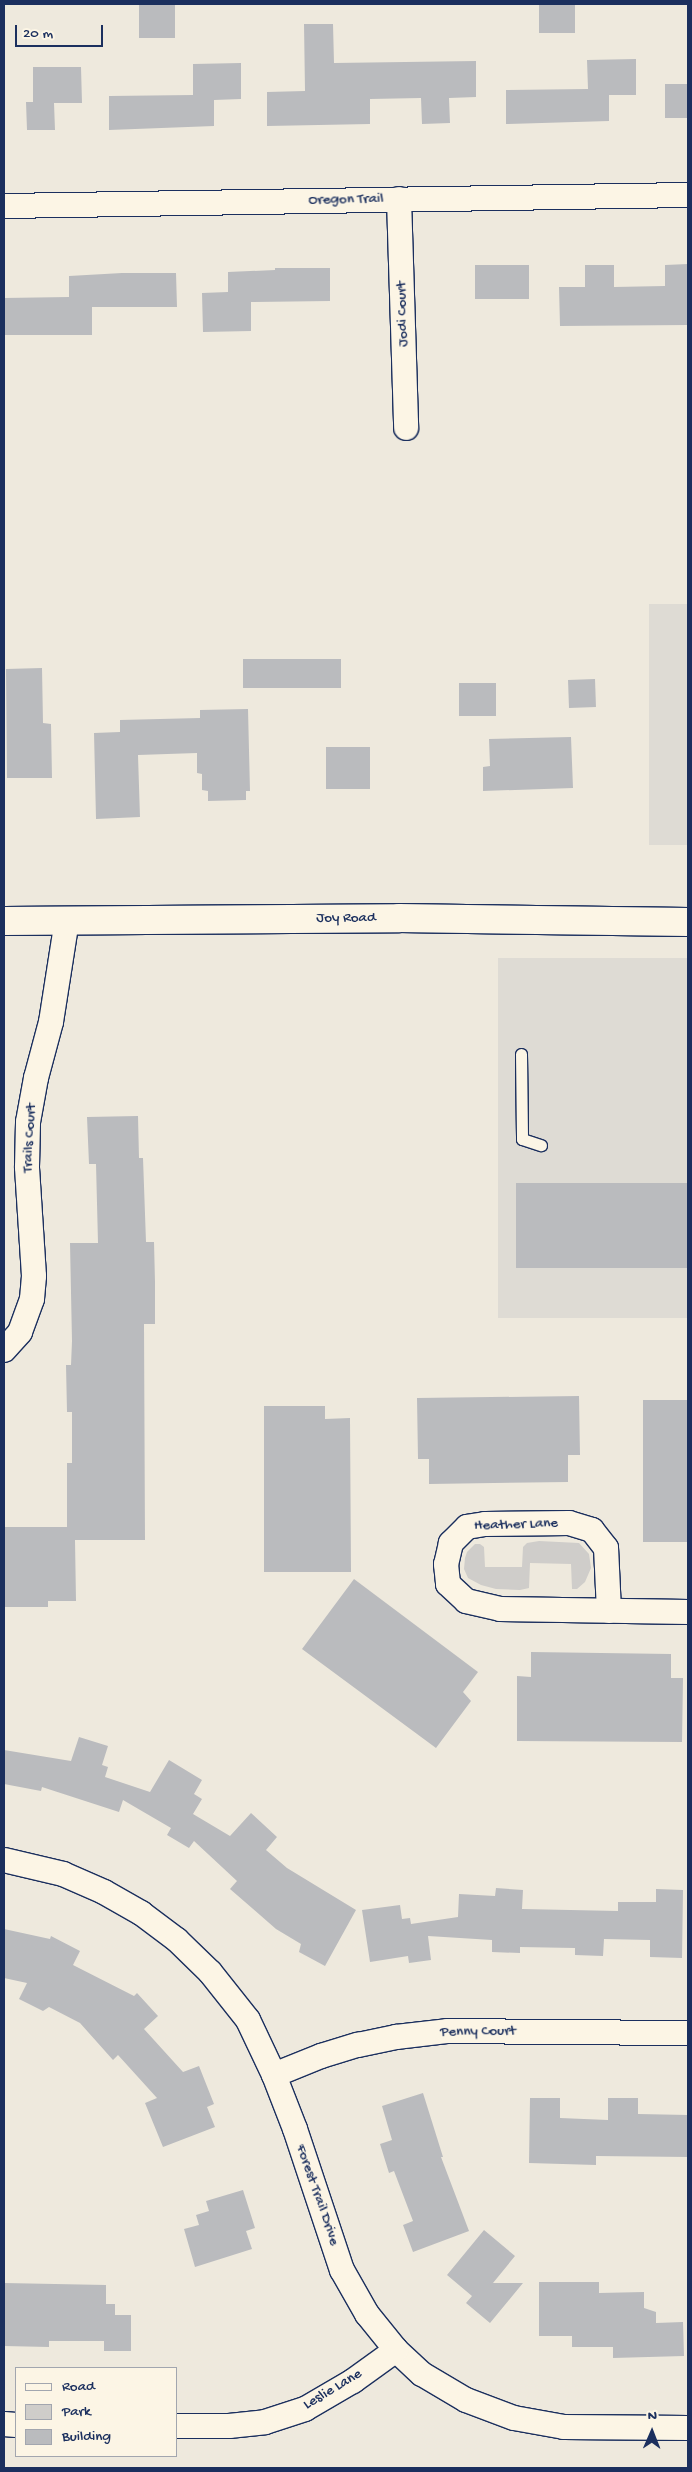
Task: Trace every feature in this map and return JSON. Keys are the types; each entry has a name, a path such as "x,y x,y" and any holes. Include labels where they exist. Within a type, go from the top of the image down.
{"street":[{"name":"Oregon Trail","path":"4,206 688,195"},
{"name":"Jodi Court","path":"400,199 406,428"},
{"name":"Joy Road","path":"4,921 399,918 688,922"},
{"name":"Trails Court","path":"4,1350 20,1332 32,1299 34,1276 27,1167 28,1122 36,1078 51,1022 67,920"},
{"name":"Heather Lane","path":"610,1611 606,1548 592,1530 569,1523 485,1524 467,1527 451,1543 446,1564 448,1584 466,1601 500,1610 688,1612"},
{"name":"Forest Trail Drive","path":"4,1860 63,1874 104,1892 141,1913 177,1940 210,1972 248,2020 274,2075 295,2130 342,2270 367,2314 396,2350 422,2374 466,2400 514,2418 564,2427 688,2428"},
{"name":"Penny Court","path":"274,2075 321,2056 358,2045 396,2037 447,2031 688,2032"},
{"name":"Leslie Lane","path":"178,2426 229,2426 265,2422 305,2409 353,2381 396,2350"}],"lane":[{"path":"521,1054 522,1139 541,1145"}],"shaded area":[{"path":"649,604 688,604 688,845 649,845"},
{"path":"498,958 688,958 688,1318 498,1318"}],"green space":[{"path":"539,1541 579,1543 589,1554 591,1568 585,1582 577,1589 572,1589 571,1564 530,1563 529,1588 520,1590 496,1589 481,1585 468,1578 464,1569 465,1558 467,1552 475,1544 480,1544 484,1547 485,1567 522,1567 523,1547 527,1543"}],"building":[{"path":"139,4 175,4 175,38 139,38"},
{"path":"539,4 575,4 575,33 539,33"},
{"path":"304,24 333,24 334,63 476,61 476,97 449,98 450,123 422,124 421,98 370,99 370,124 267,126 267,92 305,91"},
{"path":"636,59 636,95 609,95 609,121 506,124 506,90 588,89 587,60"},
{"path":"241,63 241,99 214,100 214,126 109,130 109,96 193,95 193,64"},
{"path":"33,67 81,67 82,103 54,103 55,130 27,130 26,102 33,102"},
{"path":"665,84 688,84 688,118 665,118"},
{"path":"688,264 688,325 560,326 559,287 585,287 585,265 614,265 614,287 665,286 665,265"},
{"path":"475,265 529,265 529,299 475,299"},
{"path":"275,268 330,268 330,301 251,302 251,331 203,332 202,293 228,292 228,272 275,270"},
{"path":"122,273 176,273 177,307 92,307 92,335 4,335 4,298 69,297 69,276"},
{"path":"243,659 341,659 341,688 243,688"},
{"path":"42,668 43,723 51,724 52,778 7,778 6,669"},
{"path":"595,679 596,707 569,708 568,680"},
{"path":"459,683 496,683 496,716 459,716"},
{"path":"248,709 250,791 246,791 246,800 208,801 208,791 202,790 202,774 197,773 197,753 138,755 140,817 96,819 94,733 120,732 120,720 200,718 200,710"},
{"path":"571,737 573,788 483,791 483,767 490,766 489,739"},
{"path":"326,747 370,747 370,789 326,789"},
{"path":"138,1116 139,1158 143,1158 146,1242 154,1242 155,1282 155,1324 144,1324 145,1540 75,1540 76,1601 48,1601 48,1607 4,1607 4,1527 67,1527 67,1463 72,1463 72,1412 67,1412 66,1365 71,1365 72,1341 70,1243 98,1243 96,1164 89,1164 87,1117"},
{"path":"516,1183 688,1183 688,1268 516,1268"},
{"path":"579,1396 580,1455 568,1455 568,1482 429,1484 429,1459 418,1459 417,1398"},
{"path":"643,1400 688,1400 688,1542 643,1542"},
{"path":"264,1406 325,1406 325,1419 350,1418 351,1572 264,1572"},
{"path":"354,1579 478,1672 463,1692 471,1701 436,1748 302,1649"},
{"path":"531,1652 671,1654 671,1678 683,1678 682,1742 517,1741 517,1676 531,1677"},
{"path":"79,1737 108,1746 102,1765 108,1767 105,1777 150,1792 169,1760 202,1780 194,1794 202,1799 193,1814 230,1836 251,1813 277,1837 266,1850 287,1868 356,1910 325,1966 299,1952 301,1944 276,1929 230,1889 237,1881 194,1841 189,1848 167,1835 171,1828 123,1800 119,1812 42,1787 41,1791 4,1784 4,1750 71,1761"},
{"path":"496,1888 523,1890 522,1909 618,1911 618,1902 656,1902 656,1889 683,1890 682,1958 650,1957 650,1940 604,1939 603,1956 575,1955 575,1948 520,1947 520,1953 492,1952 492,1940 428,1936 431,1960 409,1963 408,1956 370,1962 362,1910 400,1905 402,1919 410,1918 411,1924 458,1917 459,1894 495,1896"},
{"path":"4,1929 50,1939 51,1936 80,1951 73,1965 134,1996 137,1993 158,2016 144,2029 183,2072 199,2066 214,2104 207,2107 215,2127 163,2147 145,2103 157,2098 118,2055 113,2060 80,2023 49,2007 43,2011 19,1999 27,1983 4,1978"},
{"path":"423,2093 443,2157 441,2157 469,2231 413,2252 403,2225 413,2221 394,2171 389,2173 380,2144 392,2140 382,2106"},
{"path":"530,2098 560,2098 560,2118 608,2120 608,2098 638,2098 638,2114 688,2115 688,2157 596,2156 596,2165 529,2163"},
{"path":"243,2190 255,2228 246,2231 252,2249 195,2267 184,2229 199,2225 196,2215 209,2211 206,2201"},
{"path":"484,2230 515,2256 493,2283 523,2283 490,2323 466,2303 472,2296 447,2275"},
{"path":"539,2282 599,2282 599,2293 644,2292 644,2308 656,2312 656,2323 683,2322 684,2356 613,2358 613,2347 572,2347 572,2336 539,2336"},
{"path":"4,2283 106,2285 106,2304 115,2304 115,2315 131,2315 131,2351 104,2351 104,2341 49,2341 49,2347 4,2346"}]}
